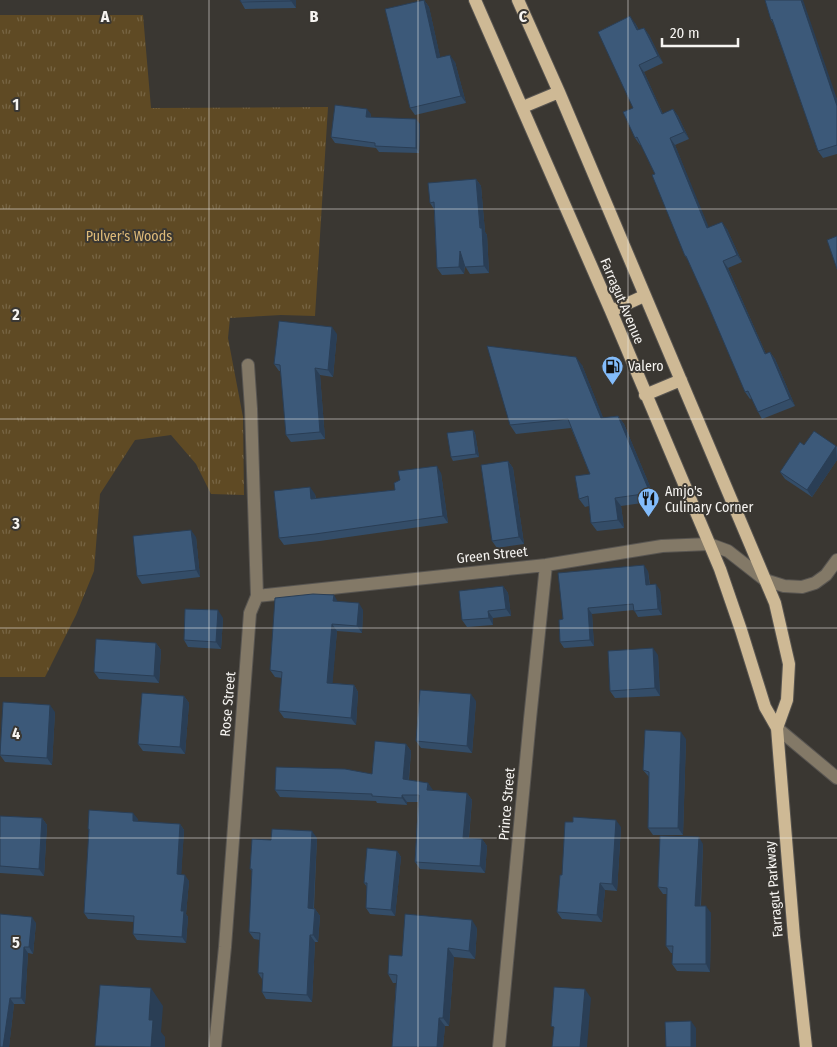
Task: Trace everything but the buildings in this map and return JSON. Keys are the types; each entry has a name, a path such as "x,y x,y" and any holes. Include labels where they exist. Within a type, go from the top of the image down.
{"main road":[{"name":"Farragut Avenue","path":"476,0 731,597 765,707 777,728"},
{"name":"Farragut Avenue","path":"518,0 559,92 775,603 789,664 787,700 777,728"},
{"path":"523,107 559,92"},
{"path":"610,311 644,296"},
{"path":"645,395 681,380"},
{"name":"Farragut Parkway","path":"777,728 794,938 806,1047"}],"street":[{"name":"Rose Street","path":"215,1047 225,947 250,613 257,596 248,365"},
{"name":"Green Street","path":"257,596 546,565 662,546 708,544 728,552 765,580"},
{"path":"765,580 784,586 802,587 815,583 826,575 837,560"},
{"name":"Prince Street","path":"499,1047 546,565"},
{"name":"Farragut Avenue","path":"777,728 837,778"}],"green space":[{"name":"Pulver's Woods","path":"0,15 143,15 151,108 328,107 315,316 281,315 230,318 228,338 243,417 244,495 211,494 196,464 171,435 135,440 100,494 94,571 76,615 45,677 0,677"}],"place":[{"name":"Valero","path":"612,385"},
{"name":"Amjo's Culinary Corner","path":"649,518"}]}
